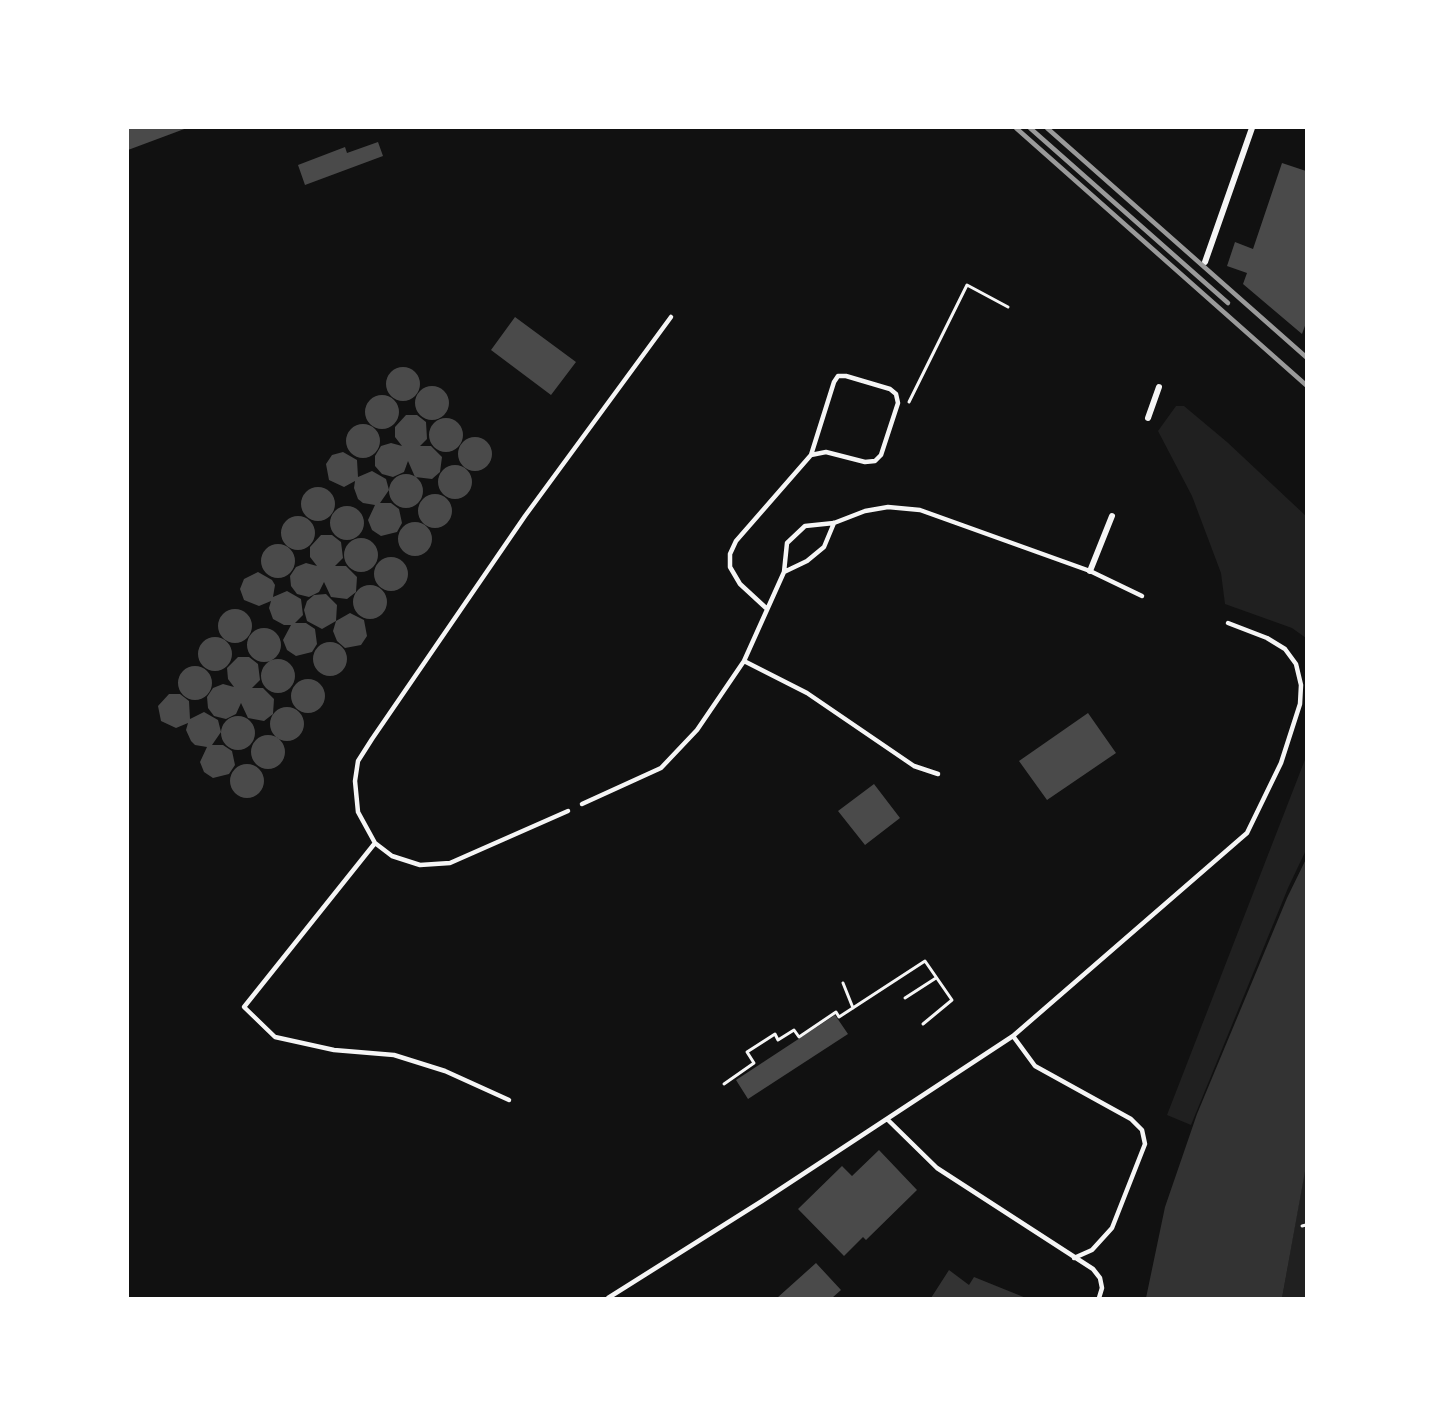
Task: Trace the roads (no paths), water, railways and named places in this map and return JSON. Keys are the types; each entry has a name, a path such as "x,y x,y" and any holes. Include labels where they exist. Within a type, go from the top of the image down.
{"street":[{"path":"1205,262 1252,128"},
{"path":"1148,418 1159,387"},
{"path":"1090,571 1112,516"}],"lane":[{"path":"568,811 450,862 420,865 393,856 375,843 358,812 355,781 358,761 525,516 671,317"},
{"path":"766,608 740,584 730,567 730,554 736,541 811,455 834,382 838,376 846,376 890,389 896,394 898,403 881,456 875,461 865,462 826,452 811,455"},
{"path":"582,804 661,768 697,729 744,661 784,572 787,543 805,526 834,523 865,511 888,507 920,510 1090,571 1142,596"},
{"path":"784,572 807,561 824,547 834,523"},
{"path":"608,1299 1013,1036 1247,834 1281,763 1300,704 1301,685 1296,664 1285,649 1267,638 1228,623"},
{"path":"744,661 807,693 914,766 938,774"},
{"path":"375,843 244,1007 275,1036 334,1050 394,1055 445,1071 508,1100"},
{"path":"1013,1036 1035,1066 1131,1119 1142,1130 1145,1144 1112,1228 1092,1250 1074,1258"},
{"path":"887,1119 937,1168 1093,1269 1100,1278 1102,1288 1099,1299"}],"railway":[{"path":"1016,128 1306,385"},
{"path":"1030,128 1228,303"},
{"path":"1047,128 1306,357"}]}
